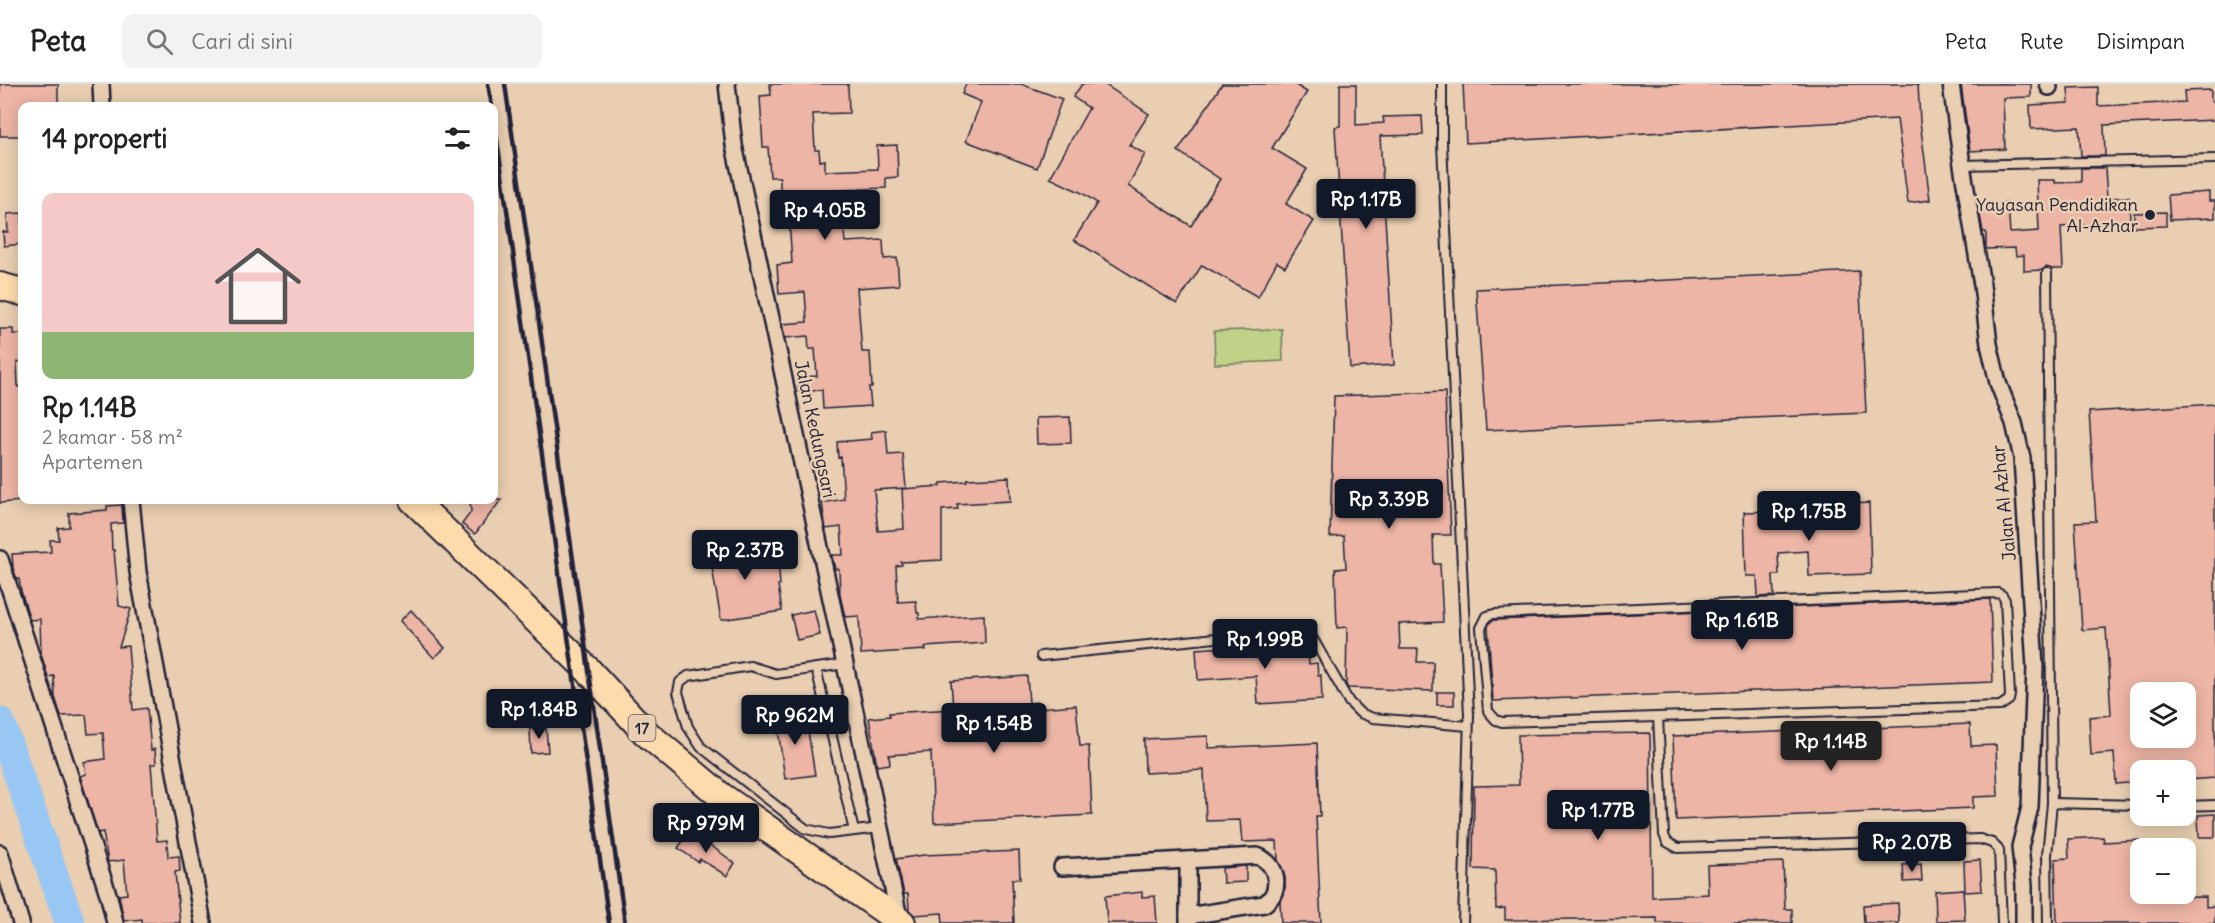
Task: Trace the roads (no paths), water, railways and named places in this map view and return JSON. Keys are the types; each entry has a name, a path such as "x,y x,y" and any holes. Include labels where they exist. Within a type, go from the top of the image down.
{"highway":[{"path":"0,286 18,291"},
{"name":"17","path":"417,504 589,671 646,733 721,796 901,922"}],"street":[{"path":"101,84 102,102"},
{"name":"Jalan Kedungsari","path":"727,84 734,145 901,922"},
{"name":"Jalan Al Azhar","path":"1951,84 1989,344 1998,383 2014,423 2022,458 2035,667 2030,807 2020,847 2024,885 2024,923"},
{"path":"131,504 138,572 203,923"},
{"path":"0,559 109,897 115,923"},
{"path":"0,854 21,923"},
{"path":"1062,867 1257,856 1263,858 1272,867 1276,885 1273,897 1264,904 1188,919 1188,860"}],"lane":[{"path":"1442,84 1442,144 1468,726 1463,923"},
{"path":"1962,165 2215,159"},
{"path":"2047,273 2052,803 2047,855 2048,923"},
{"path":"1998,593 2005,600 2010,695 2005,704 1658,717 1496,720 1488,711 1481,628 1483,622 1487,616 1506,613 1998,593"},
{"path":"1041,656 1293,630 1313,639 1349,702 1360,712 1373,718 1468,726"},
{"path":"845,664 776,674 750,666 688,676 680,682 678,692 688,727 701,747 806,829 829,834 880,828"},
{"path":"816,669 854,831"},
{"path":"1658,717 1664,835 1672,846 1678,848 1980,839 1992,843 1999,850 2002,923"},
{"path":"2052,803 2130,805"},
{"path":"2196,806 2215,805"}],"waterway":[{"path":"0,722 70,923"}],"railway":[{"path":"488,84 491,102"},
{"path":"505,84 625,923"},
{"path":"498,147 609,923"}],"place":[{"name":"Yayasan Pendidikan Al-Azhar","path":"2150,215"}]}
